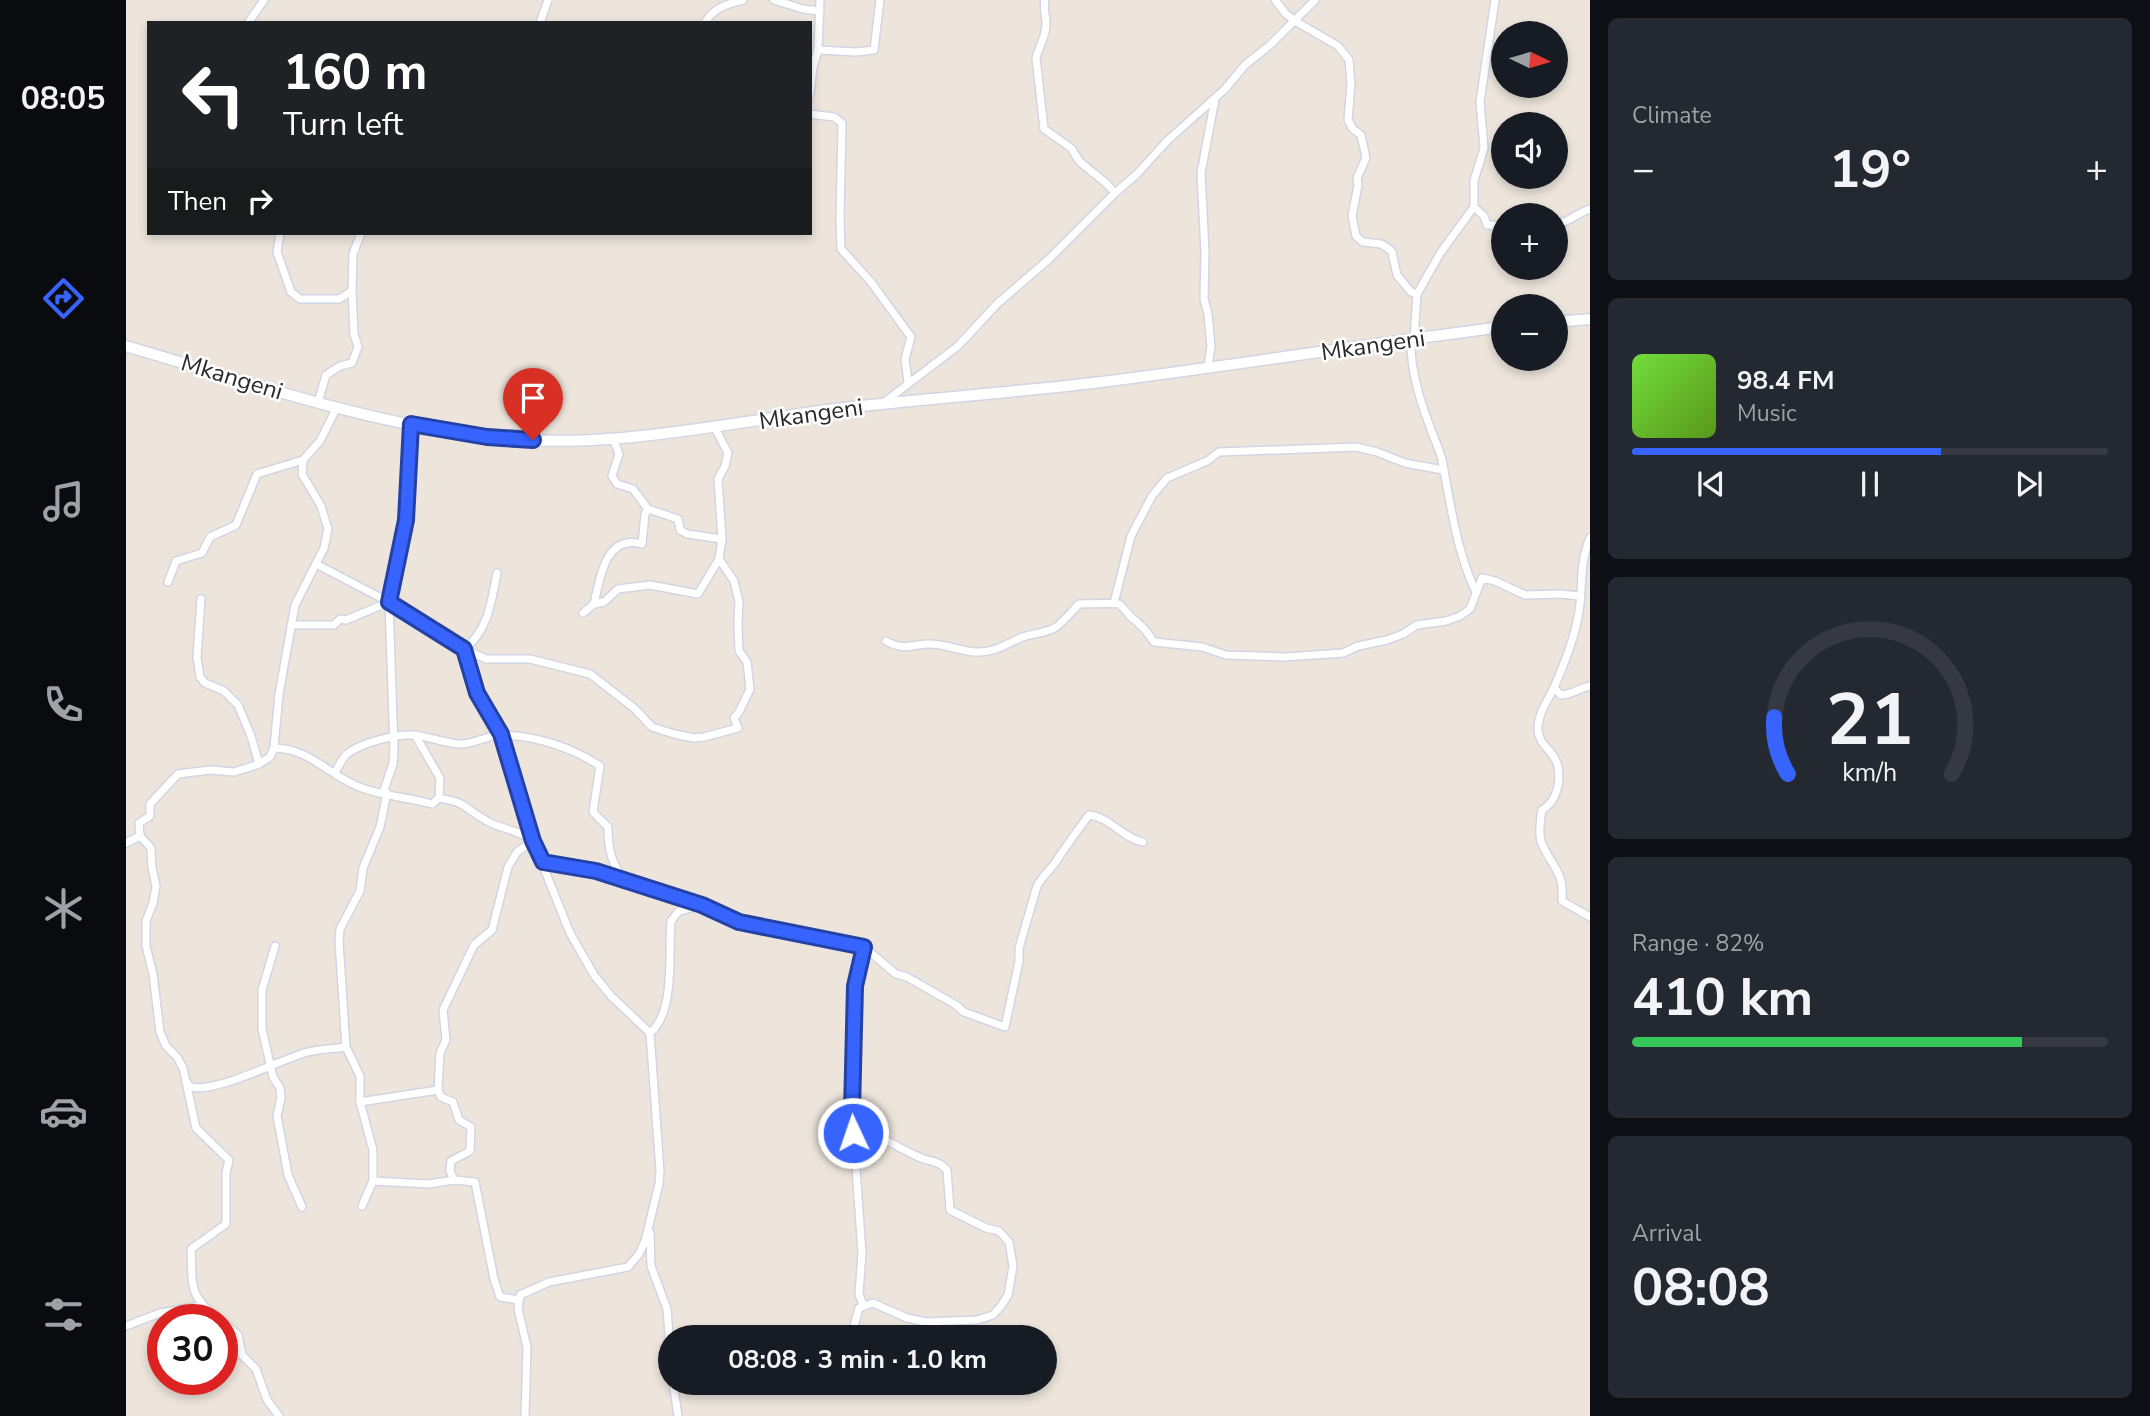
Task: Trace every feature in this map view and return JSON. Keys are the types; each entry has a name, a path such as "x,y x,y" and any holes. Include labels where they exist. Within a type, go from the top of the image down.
{"street":[{"path":"249,21 264,0"},
{"path":"541,21 548,0"},
{"path":"706,21 710,13 743,0"},
{"path":"774,0 820,11"},
{"path":"812,76 818,50 820,0"},
{"path":"818,50 874,50 880,0"},
{"path":"1045,0 1046,24 1043,42 1038,47 1036,58 1044,129 1071,148 1080,162 1115,193"},
{"path":"1275,0 1286,14 1338,46 1349,60 1351,84 1348,120 1353,129 1361,135 1366,158 1357,178 1352,216 1356,236 1363,242 1381,244 1389,249 1397,275 1411,292 1417,294"},
{"path":"880,405 958,346 997,304 1049,259 1115,193 1138,174 1167,141 1315,0"},
{"path":"1476,592 1470,581 1454,522 1442,461 1410,357 1417,294 1441,252 1474,207 1474,181 1484,148 1480,102 1495,0"},
{"path":"1208,367 1211,345 1204,299 1206,271 1201,173 1215,98"},
{"path":"812,114 834,117 842,123 840,245 843,254 871,282 911,337 905,359 908,382"},
{"path":"1474,207 1485,216 1487,225 1491,225"},
{"path":"1568,221 1580,212 1590,209"},
{"path":"280,235 277,252 291,292 300,299 339,299 352,291"},
{"path":"318,403 326,375 340,366 352,363 358,347 354,334 352,291 353,254 360,235"},
{"path":"1568,321 1590,319"},
{"name":"Mkangeni","path":"126,346 336,408 411,424 510,439 555,441 715,428 880,405 1094,383 1491,329"},
{"path":"168,582 176,561 202,553 210,537 236,525 257,474 303,460 320,441 336,408"},
{"path":"362,1206 373,1181 373,1150 360,1102 360,1076 346,1047 339,942 340,929 360,891 363,868 380,827 393,764 389,602 406,520 411,424"},
{"path":"583,613 594,604 604,602 618,589 650,585 698,594 719,559 722,539 718,479 726,466 728,453 715,428"},
{"path":"613,438 619,454 612,476 617,484 633,489 648,509 678,520 680,530 687,534 722,539"},
{"path":"1114,603 1131,536 1152,496 1167,478 1207,461 1219,452 1356,447 1405,463 1443,470"},
{"path":"303,460 302,474 321,506 328,529 324,548 295,605 281,683 274,748 270,757 259,764 234,772 210,770 178,774 150,804 150,816 139,823 140,836 151,848 156,886 145,930 160,1032 166,1046 177,1058 190,1087 202,1088 306,1052 346,1047"},
{"path":"594,604 603,564 622,543 630,541 642,544 645,513 648,509"},
{"path":"1590,538 1581,570 1579,615 1554,688 1541,712 1538,729 1541,743 1557,763 1558,775 1556,797 1542,810 1541,842 1559,871 1563,886 1562,901 1590,917"},
{"path":"316,564 389,602 464,649 486,659 530,659 590,674 634,708 652,727 694,738 738,728 734,718 750,688 747,662 740,651 737,592 734,581 719,559"},
{"path":"464,649 477,639 486,622 497,573"},
{"path":"886,640 909,648 927,644 987,651 1005,647 1020,638 1058,626 1079,604 1114,603 1144,625 1154,642 1202,647 1226,655 1285,657 1343,653 1358,646 1403,634 1417,625 1446,621 1470,609 1482,578 1525,595 1580,596"},
{"path":"201,599 197,657 200,677 205,683 224,691 238,705 259,764"},
{"path":"291,625 334,625 340,619 346,620 389,602"},
{"path":"464,649 477,693 501,734 533,841 570,933 594,975 611,996 650,1033 660,1171 659,1184 639,1254 628,1267 549,1282 520,1294 518,1309 527,1347 525,1416"},
{"path":"1554,688 1561,695 1567,695 1576,689 1590,686"},
{"path":"335,773 346,755 352,751 393,737 415,735 462,744 501,734 540,741 583,755 600,766 593,812 608,827 608,846 613,865 625,881"},
{"path":"274,748 307,755 355,786 432,804 439,798 440,778 415,735"},
{"path":"439,798 462,804 484,820 521,832 533,841"},
{"path":"543,862 596,871 702,905 739,922 864,947 897,974 907,977 964,1012 1005,1027 1019,961 1019,948 1037,886 1073,834 1089,815 1099,816 1131,840 1143,842"},
{"path":"126,843 140,836"},
{"path":"454,1180 450,1171 451,1161 470,1151 471,1127 459,1119 456,1105 441,1097 438,1090 440,1053 446,1040 443,1010 474,945 492,930 508,867 517,852 533,841"},
{"path":"650,1033 657,1028 667,995 671,920 679,911 702,905"},
{"path":"275,946 262,990 262,1029 273,1077 280,1088 277,1116 288,1175 302,1207"},
{"path":"863,1305 859,1294 863,1253 852,1111 855,986 864,947"},
{"path":"186,1080 196,1128 229,1160 226,1173 226,1224 191,1249 191,1286 200,1304"},
{"path":"360,1102 438,1090"},
{"path":"852,1111 887,1140 926,1160 943,1165 947,1170 950,1210 986,1228 999,1231 1009,1242 1013,1266 1008,1295 993,1315 985,1318 926,1322 907,1318 873,1303 859,1308 854,1325"},
{"path":"373,1181 429,1184 454,1180 475,1182 500,1297 519,1300"},
{"path":"649,1222 651,1266 667,1310 668,1325"},
{"path":"126,1325 147,1318"},
{"path":"238,1335 242,1355 256,1369 267,1400 279,1416"},
{"path":"675,1395 678,1416"}],"route":[{"path":"533,440 487,437 411,424 406,520 389,602 464,649 477,693 501,734 533,841 543,862 596,871 702,905 739,922 864,947 855,986 852,1051 853,1133"}]}
